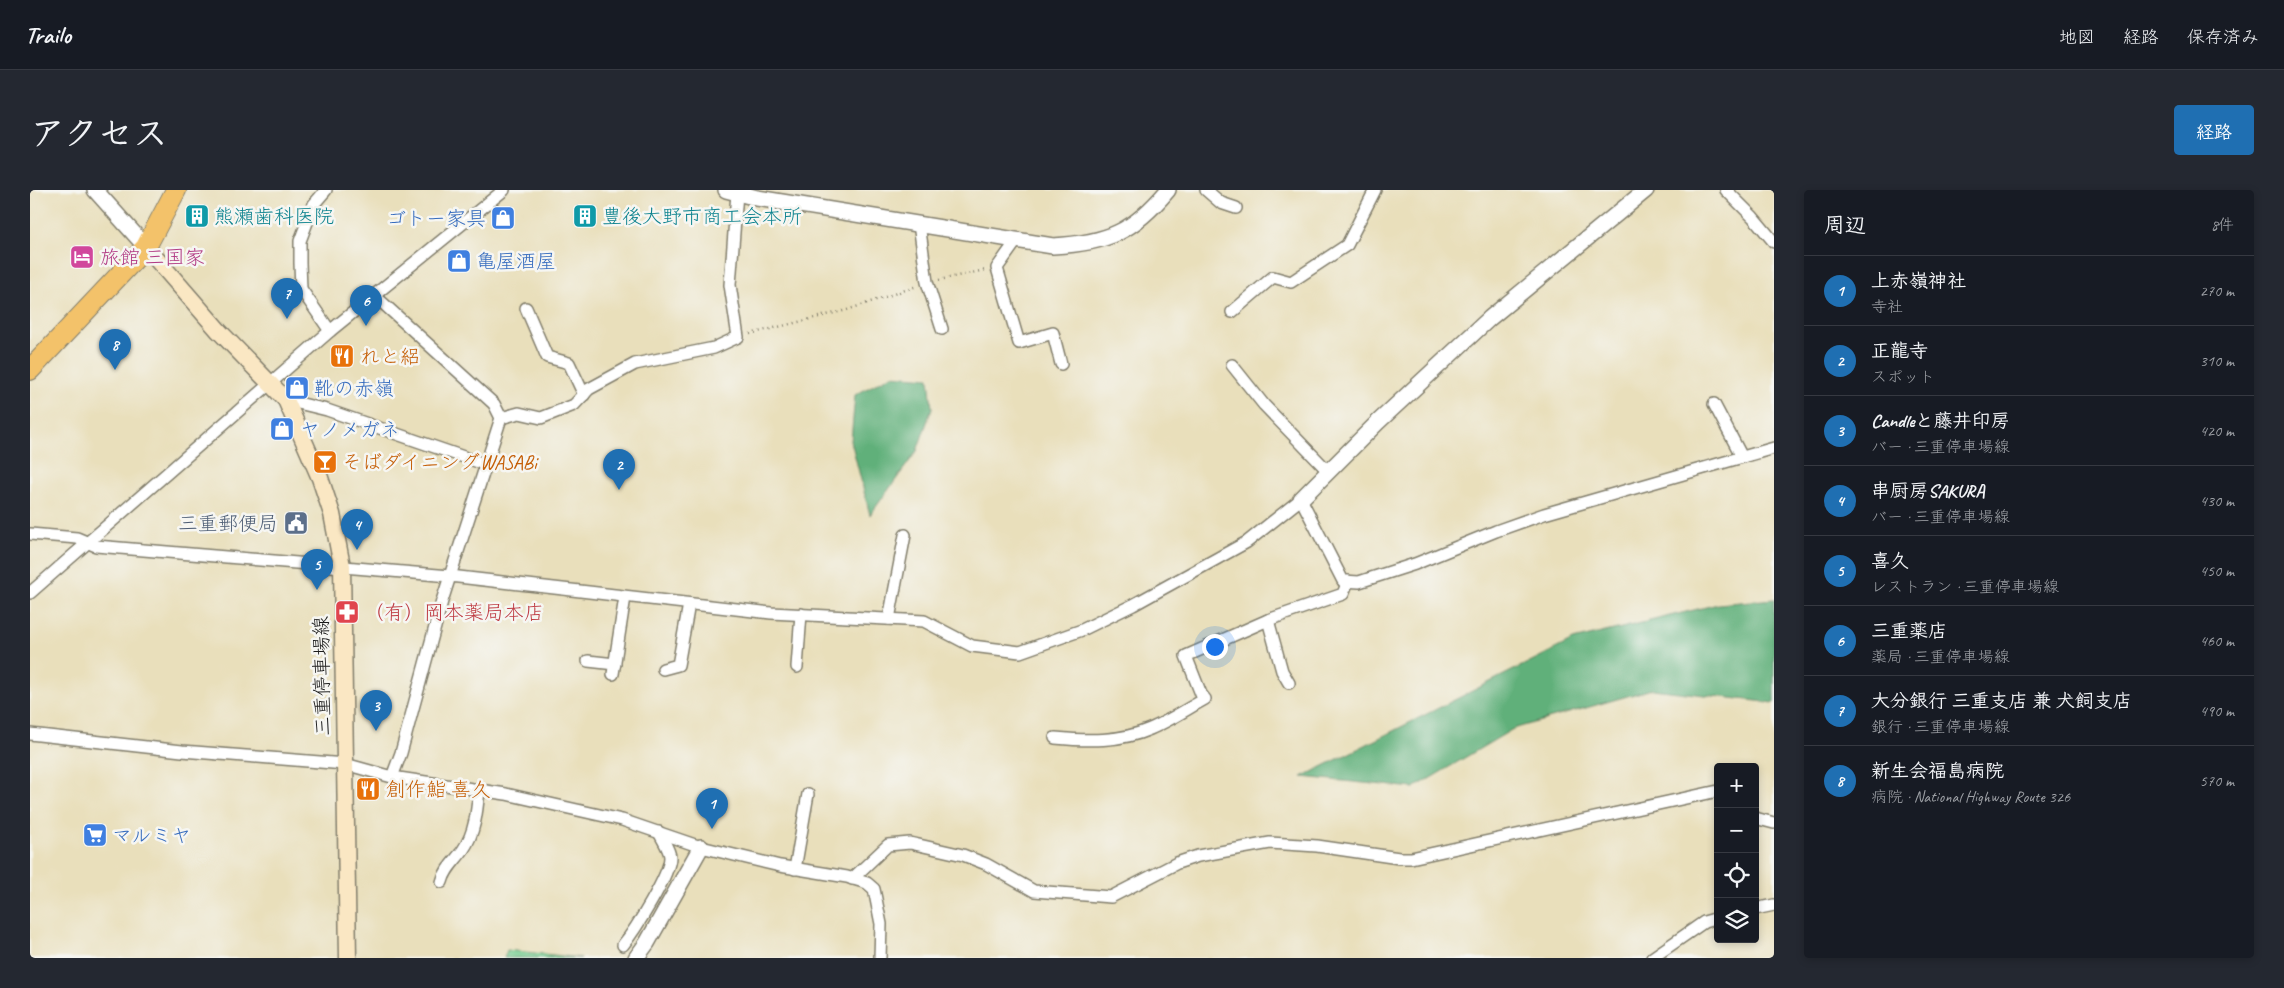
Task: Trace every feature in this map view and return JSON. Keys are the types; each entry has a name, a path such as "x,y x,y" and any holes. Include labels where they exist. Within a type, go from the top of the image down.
{"highway":[{"path":"30,370 146,247 176,190"}],"main road":[{"name":"三重停車場線","path":"146,247 219,331 286,400 306,444 329,507 342,566 348,958"}],"street":[{"path":"95,190 146,247"},
{"path":"326,190 314,204 300,241 300,264 301,289 330,331"},
{"path":"30,593 330,331 504,190"},
{"path":"501,418 519,413 541,418 574,405 589,389 635,364 714,348 738,338 730,285 731,191 1053,246 1078,244 1121,233 1143,218 1168,190"},
{"path":"1206,190 1221,203 1236,208"},
{"path":"1232,312 1273,277 1291,282 1347,245 1375,190"},
{"path":"30,534 77,538 96,546 450,576 689,604 801,614 924,621 972,646 1020,652 1082,630 1133,605 1247,542 1300,499 1490,318 1646,190"},
{"path":"1726,190 1753,217 1774,242"},
{"path":"919,224 927,282 942,329"},
{"path":"1017,240 996,268 1019,342 1053,333 1061,364"},
{"path":"375,296 494,404 501,418 450,576 401,753 392,776"},
{"path":"526,308 547,357 569,363 584,395"},
{"path":"1232,365 1264,405 1328,471"},
{"path":"286,400 328,410 487,465"},
{"path":"1714,404 1742,457"},
{"path":"1300,499 1343,581 1359,582 1415,564 1544,514 1774,448"},
{"path":"889,619 905,535"},
{"path":"1055,738 1092,741 1111,739 1150,729 1205,699 1200,694 1186,656 1268,620 1343,594 1348,581"},
{"path":"588,661 614,669 625,597"},
{"path":"663,669 678,665 689,604"},
{"path":"797,667 801,614"},
{"path":"1268,620 1282,671 1289,683"},
{"path":"30,734 182,751 345,764 392,776 479,790 622,820 701,847 795,869 852,879 867,883 874,889 881,924 880,958"},
{"path":"442,882 444,873 464,848 477,816 479,790"},
{"path":"852,879 888,845 910,843 963,854 986,864 1034,891 1111,898 1177,863 1198,856 1270,843 1317,846 1399,858 1411,858 1714,793"},
{"path":"795,869 808,794"},
{"path":"1759,819 1774,823"},
{"path":"623,946 638,926 668,868 670,856 659,832"},
{"path":"636,958 647,944 701,847"},
{"path":"1759,908 1774,905"},
{"path":"1652,958 1704,922 1714,919"}],"path":[{"path":"738,338 847,310 927,282 996,268"}],"green space":[{"path":"892,375 929,378 932,408 917,451 870,515 851,441 855,395"},
{"path":"1774,599 1774,703 1652,689 1513,729 1414,788 1302,777 1573,640 1718,604"},
{"path":"507,950 581,958 504,958"}],"place":[{"name":"熊瀬歯科医院","path":"197,216"},
{"name":"豊後大野市商工会本所","path":"585,216"},
{"name":"ゴトー家具","path":"503,218"},
{"name":"旅館 三国家","path":"82,257"},
{"name":"亀屋酒屋","path":"459,261"},
{"name":"大分銀行 三重支店 兼 犬飼支店","path":"287,319"},
{"name":"三重薬店","path":"366,326"},
{"name":"れと絽","path":"342,356"},
{"name":"新生会福島病院","path":"115,370"},
{"name":"靴の赤嶺","path":"297,388"},
{"name":"ヤノメガネ","path":"282,429"},
{"name":"そばダイニングWASABi","path":"325,462"},
{"name":"正龍寺","path":"619,490"},
{"name":"三重郵便局","path":"296,523"},
{"name":"串厨房SAKURA","path":"357,550"},
{"name":"喜久","path":"317,590"},
{"name":"（有）岡本薬局本店","path":"347,612"},
{"name":"Candleと藤井印房","path":"376,731"},
{"name":"創作鮨 喜久","path":"368,789"},
{"name":"上赤嶺神社","path":"712,829"},
{"name":"マルミヤ","path":"95,835"}]}
